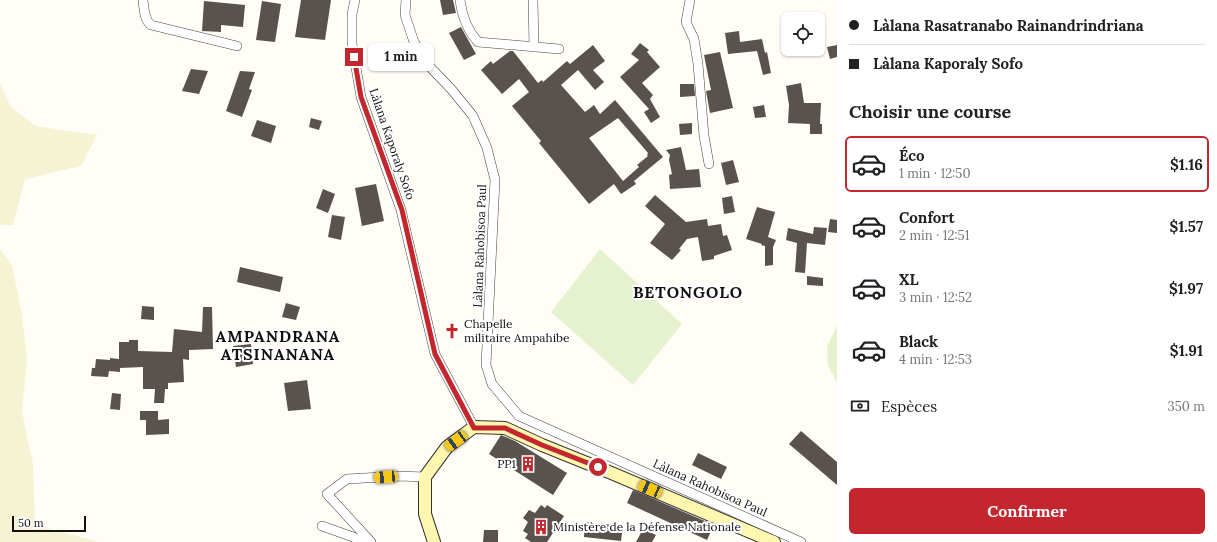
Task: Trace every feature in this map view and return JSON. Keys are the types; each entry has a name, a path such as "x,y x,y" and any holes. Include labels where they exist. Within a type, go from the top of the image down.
{"street":[{"path":"143,0 146,18 151,25 236,46"},
{"name":"Làlana Kaporaly Sofo","path":"355,0 352,14 352,44 361,97 402,210 435,354 474,428"},
{"name":"Làlana Rahobisoa Paul","path":"406,0 405,15 414,42 430,67 452,90 473,116 487,148 495,180 486,365 492,384 520,416 800,542"},
{"path":"460,0 461,12 470,33 478,42 559,49"},
{"path":"534,0 534,47"},
{"path":"690,0 686,22 694,39 695,45 704,136 709,164"},
{"path":"434,542 425,514 425,476 447,447 474,428 505,428 542,445 774,542"},
{"path":"371,542 327,494 347,479 425,476"},
{"path":"322,526 353,537 362,542"}],"shaded area":[{"path":"0,84 11,107 35,126 97,135 81,166 25,179 13,225 0,225"},
{"path":"0,249 12,265 22,314 27,360 22,412 33,464 35,525 97,542 0,542"}],"green space":[{"path":"600,249 682,324 633,385 551,312"},
{"path":"837,325 837,383 828,365 827,347"}],"building":[{"path":"301,0 331,0 325,40 295,37"},
{"path":"440,0 453,0 456,13 443,15"},
{"path":"204,1 245,5 243,27 221,25 221,32 202,31"},
{"path":"262,1 281,4 275,42 256,40"},
{"path":"461,27 476,54 464,60 449,33"},
{"path":"739,31 740,42 762,39 765,53 767,52 771,73 763,75 757,51 728,54 725,33"},
{"path":"640,43 649,50 647,52 660,67 642,83 653,95 650,99 660,117 651,123 644,112 649,109 620,77 639,60 631,54"},
{"path":"593,45 605,61 593,70 604,82 595,90 578,70 561,85 585,112 594,105 600,114 615,100 663,157 634,181 636,184 621,194 614,184 589,204 539,143 541,141 512,106 529,92 519,79 502,94 481,70 491,61 493,64 510,51 513,51 538,83 542,80 543,82 567,61 570,64","holes":["618,118 648,153 648,156 637,165 639,167 623,181 589,138"]},
{"path":"837,45 837,57 830,59 827,47"},
{"path":"720,52 733,108 710,113 706,91 711,90 704,55"},
{"path":"191,69 208,71 199,94 182,91"},
{"path":"240,71 255,72 249,89 252,90 242,117 226,111"},
{"path":"801,83 804,103 821,103 820,124 822,124 822,134 810,134 810,124 788,123 789,105 786,86"},
{"path":"680,84 694,84 695,96 680,97"},
{"path":"764,105 766,117 755,118 753,107"},
{"path":"311,118 322,121 319,130 309,127"},
{"path":"257,120 276,126 271,143 251,136"},
{"path":"692,123 692,134 680,135 679,124"},
{"path":"681,147 686,170 699,169 701,187 670,189 669,175 672,174 669,160 670,155 666,150"},
{"path":"733,160 739,182 726,185 721,163"},
{"path":"376,184 384,221 362,226 355,188"},
{"path":"323,189 335,194 328,213 316,208"},
{"path":"655,195 686,222 707,219 708,226 721,224 723,236 727,235 732,250 714,256 714,259 702,261 698,237 687,239 679,249 681,250 672,260 650,243 665,224 645,206"},
{"path":"732,196 735,212 724,214 722,198"},
{"path":"757,207 775,212 768,237 776,240 773,247 773,265 765,266 765,246 746,239"},
{"path":"332,215 345,217 341,240 328,237"},
{"path":"830,219 837,220 837,233 828,232"},
{"path":"814,227 827,228 825,245 807,243 805,273 795,272 797,243 786,240 788,228 813,234"},
{"path":"240,267 283,277 280,292 237,282"},
{"path":"807,276 823,278 823,286 807,285"},
{"path":"286,303 300,307 296,320 282,317"},
{"path":"142,306 154,307 154,320 141,319"},
{"path":"203,307 212,307 213,349 189,350 189,360 183,359 184,382 168,383 168,389 165,389 164,403 154,403 155,389 143,389 143,367 120,368 120,372 109,371 108,377 91,376 92,368 95,368 96,359 119,359 119,342 138,340 138,351 172,352 174,329 202,332"},
{"path":"251,344 253,364 236,367 233,346"},
{"path":"307,380 311,409 288,411 284,383"},
{"path":"112,393 121,394 120,410 110,409"},
{"path":"140,411 158,411 158,420 169,419 169,434 146,435 146,420 140,420"},
{"path":"801,431 837,462 837,485 789,444"},
{"name":"PP1","path":"501,435 515,441 567,473 553,495 489,454"},
{"path":"698,453 727,467 721,479 692,465"},
{"path":"633,490 714,525 707,540 627,503"},
{"name":"Ministère de la Défense Nationale","path":"541,505 545,508 547,505 564,516 547,542 531,542 525,538 528,534 523,531 528,522 523,518 529,510 535,513"},
{"path":"585,522 623,526 621,541 584,537"},
{"path":"643,529 656,535 652,542 636,542"},
{"path":"484,530 498,530 498,542 483,542"}],"place":[{"name":"Chapelle militaire Ampahibe","path":"452,331"},
{"name":"PP1","path":"528,464"},
{"name":"Ministère de la Défense Nationale","path":"541,527"}],"district":[{"name":"BETONGOLO","path":"688,292"},
{"name":"AMPANDRANA ATSINANANA","path":"278,345"}],"route":[{"path":"354,57 361,97 402,210 435,354 474,428 505,428 542,445 598,467"}]}
